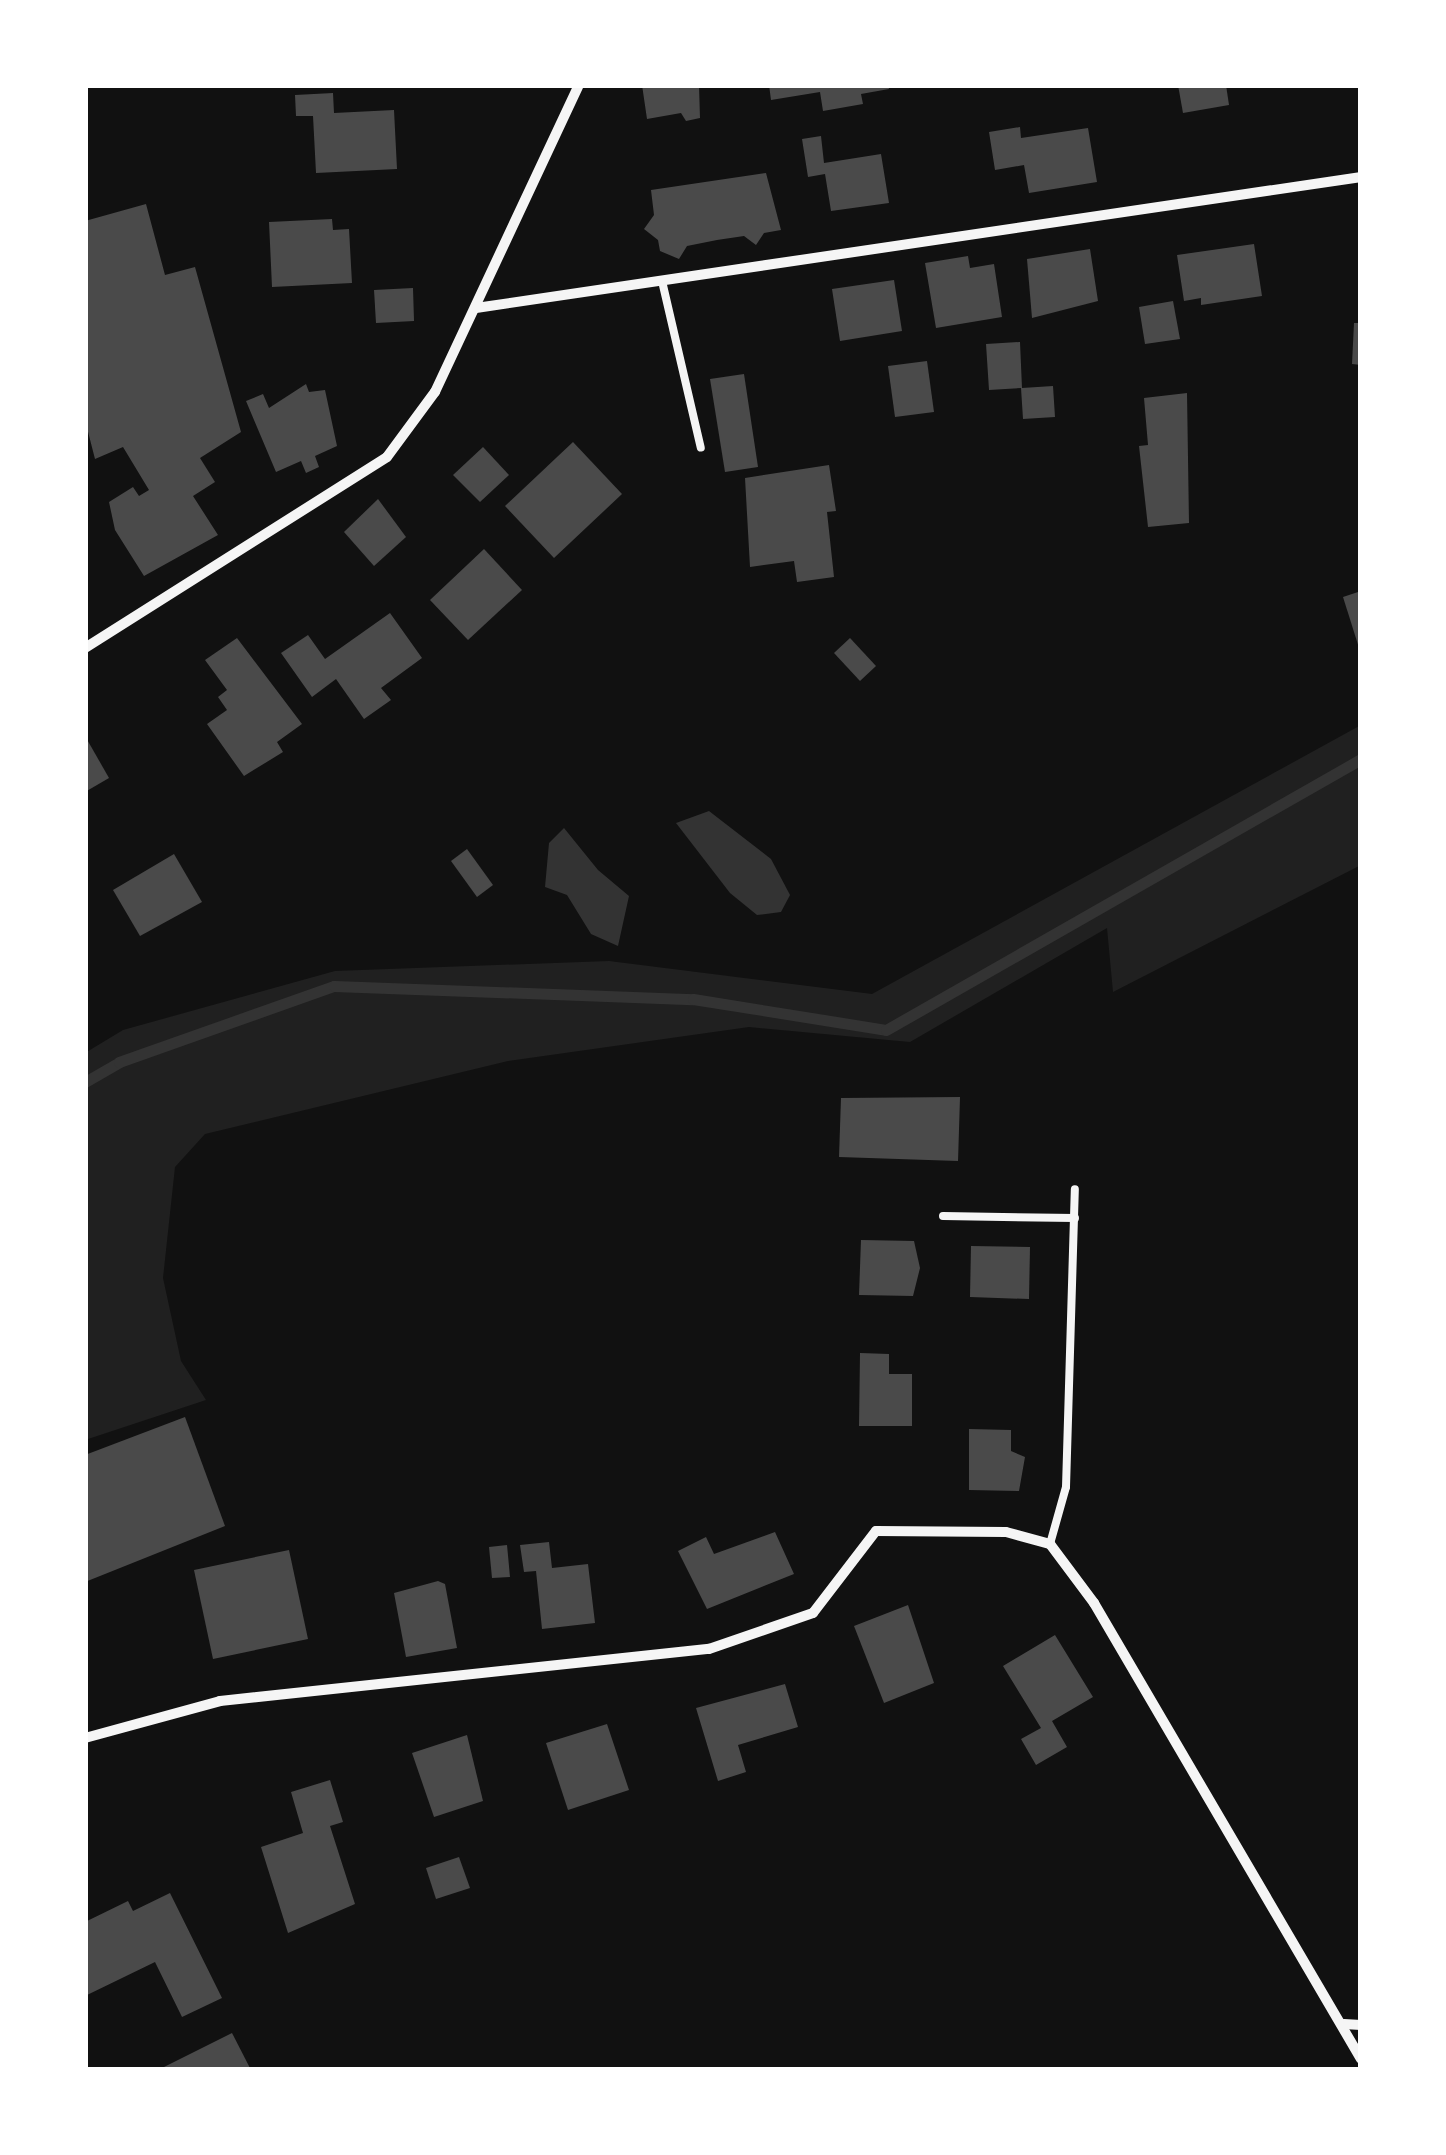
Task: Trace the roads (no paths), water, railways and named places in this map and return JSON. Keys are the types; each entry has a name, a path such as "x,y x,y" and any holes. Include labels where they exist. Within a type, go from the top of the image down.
{"street":[{"path":"85,648 387,457 436,392 579,85"},
{"path":"476,308 1361,177"},
{"path":"85,1738 220,1701 709,1649 813,1613 876,1531 1006,1532 1050,1544 1094,1603 1361,2058"},
{"path":"1344,2024 1361,2026"}],"lane":[{"path":"662,281 702,448"},
{"path":"1050,1544 1066,1487 1075,1189"},
{"path":"942,1216 1075,1218"}],"waterway":[{"path":"85,1082 119,1062 334,986 693,999 886,1030 1361,759"}]}
